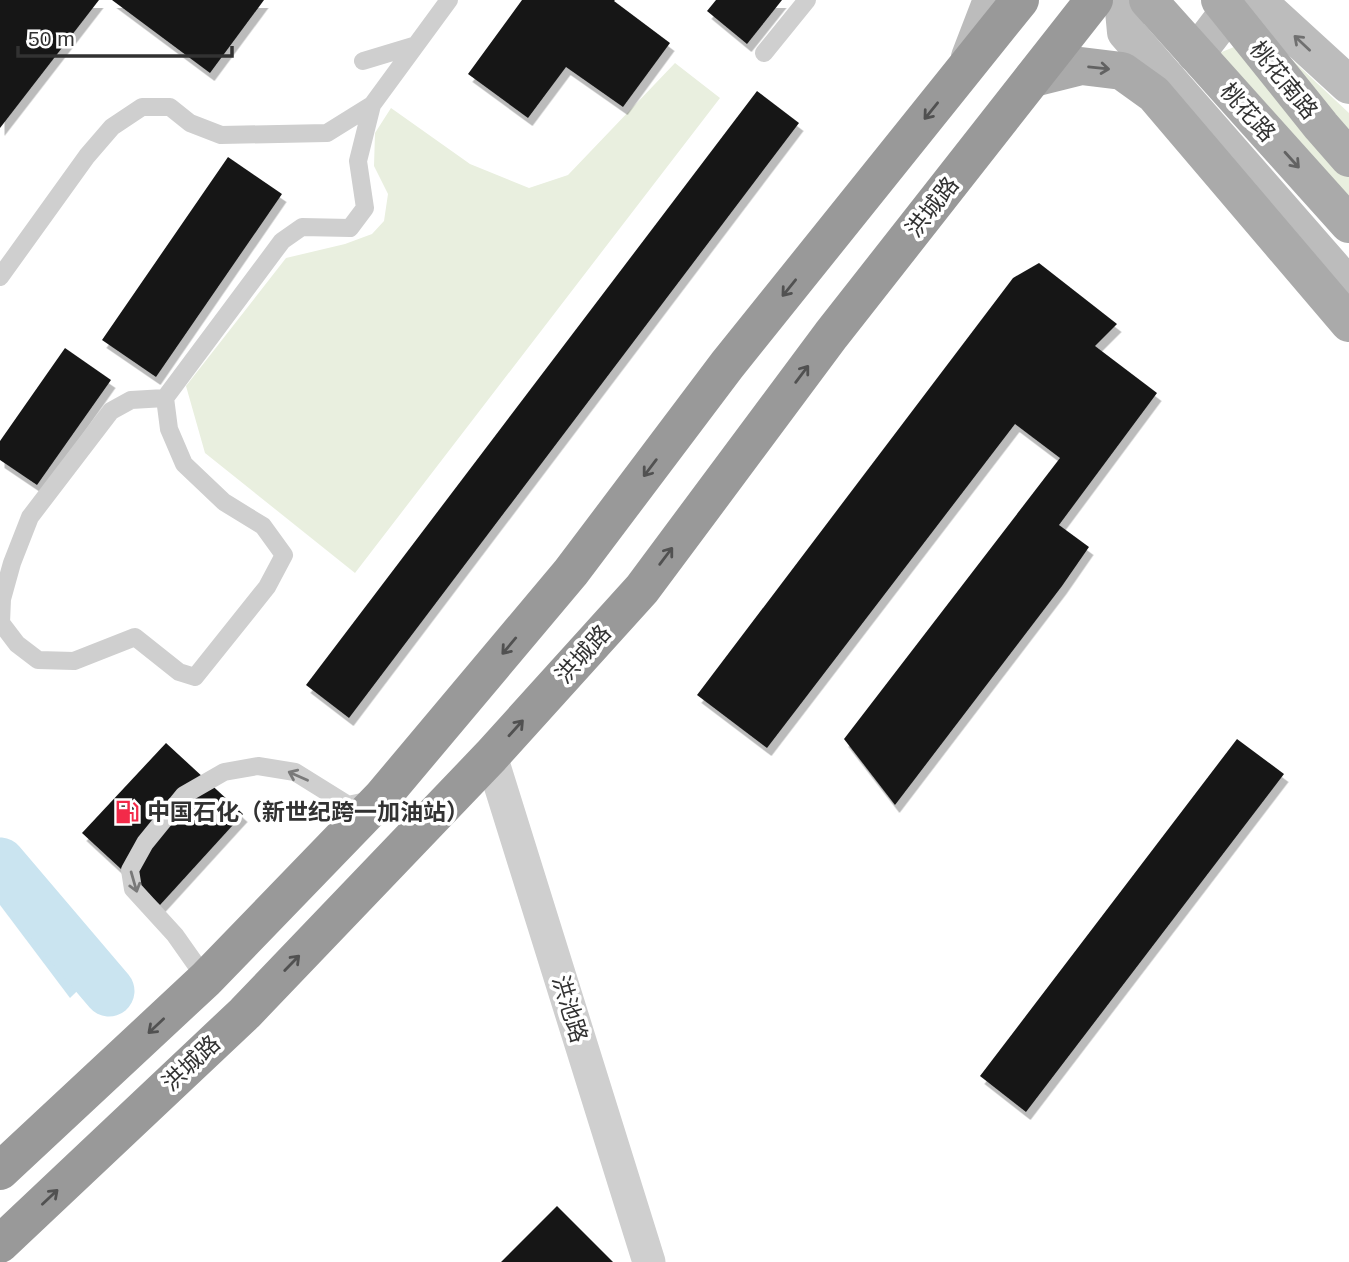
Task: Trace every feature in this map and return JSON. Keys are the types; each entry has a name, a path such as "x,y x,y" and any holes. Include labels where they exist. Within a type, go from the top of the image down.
{"highway":[{"path":"0,1171 206,979 382,797 571,572 727,365 1020,0"},
{"name":"洪城路","path":"0,1244 245,1013 491,756 642,589 831,335 1094,0"}],"main road":[{"path":"967,66 992,0"},
{"path":"1123,0 1126,32 1349,287"},
{"name":"桃花路","path":"1148,0 1349,224"},
{"path":"1196,54 1235,4 1349,85"},
{"name":"桃花南路","path":"1235,4 1349,158"},
{"path":"1032,78 1081,66 1122,71 1154,94 1349,323"}],"street":[{"name":"洪池路","path":"491,756 649,1262"}],"lane":[{"path":"0,277 87,156 112,127 142,107 170,107 190,123 220,135 327,133 372,105 449,0"},
{"path":"764,53 807,0"},
{"path":"363,61 416,45"},
{"path":"165,398 131,400 111,411 30,517 12,563 2,599 1,623 17,644 38,660 74,661 135,638 179,672 195,677 267,587 284,555 263,526 224,502 184,464 169,429 165,398 282,241 302,227 350,228 365,208 358,161 372,105"},
{"path":"206,979 175,935 133,889 130,870 145,843 184,795 224,772 258,766 295,772 348,805 382,797"}],"green space":[{"path":"1246,42 1288,56 1349,113 1349,202 1217,54"},
{"path":"675,63 720,98 355,573 205,453 186,386 286,258 345,244 372,234 384,221 388,194 374,166 375,133 391,108 470,164 529,188 568,175"}],"water":[{"path":"0,849 107,962 70,998 0,905"}],"building":[{"path":"0,0 99,0 0,128"},
{"path":"112,0 264,0 210,73"},
{"path":"522,0 615,0 670,43 623,107 566,67 528,118 468,74"},
{"path":"716,0 782,0 747,44 707,11"},
{"path":"757,91 799,123 349,718 306,685"},
{"path":"228,157 282,194 156,377 102,340"},
{"path":"1039,263 1117,324 1095,346 1157,393 1059,525 1089,547 895,805 844,739 1060,458 1015,424 767,748 697,695 1013,278"},
{"path":"65,348 111,380 37,485 0,460 0,441"},
{"path":"1237,739 1284,774 1026,1112 980,1076"},
{"path":"166,743 243,814 160,905 82,833"},
{"path":"557,1206 613,1262 501,1262"}],"waterway":[{"path":"0,863 109,991"}],"place":[{"name":"中国石化（新世纪跨一加油站）","path":"127,812"}]}
